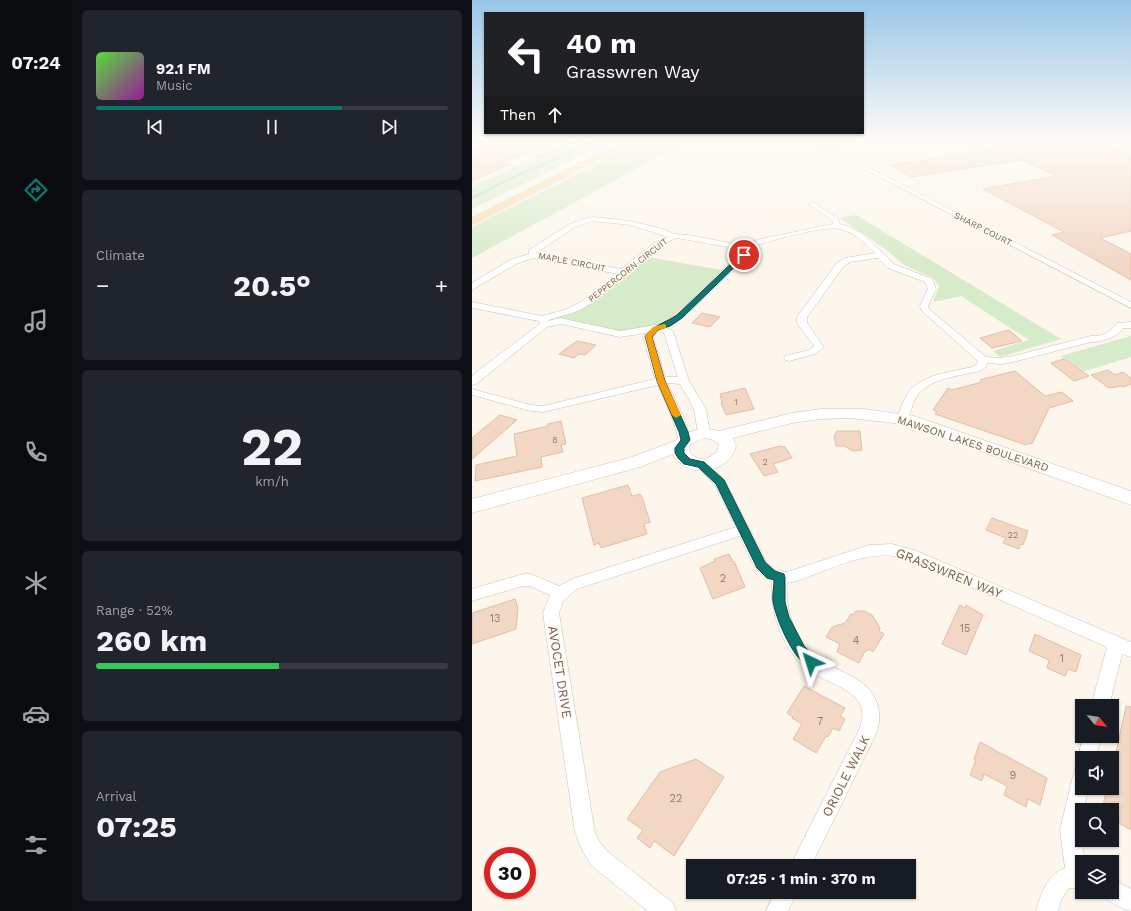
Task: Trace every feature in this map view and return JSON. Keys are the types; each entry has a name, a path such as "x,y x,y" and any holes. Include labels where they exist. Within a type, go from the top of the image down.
{"main road":[{"path":"472,214 533,184"},
{"path":"472,222 548,184"}],"street":[{"name":"SHARP COURT","path":"895,184 1131,305"},
{"path":"812,204 835,219 837,226"},
{"name":"MAPLE CIRCUIT","path":"623,272 534,255 532,252 581,222 592,218 663,231 674,237"},
{"path":"472,382 545,322 549,316 615,334 631,333 668,325 679,317 744,255 745,251 741,248 761,241 827,226 846,228 876,249 890,265 919,276 930,282 932,289 924,306 925,310 983,360 1001,361 1013,359 1091,338 1098,339 1115,333 1120,326 1131,325"},
{"name":"PEPPERCORN CIRCUIT","path":"558,318 594,298 623,272 665,240 674,237 688,236 741,248"},
{"path":"472,287 513,262 534,255"},
{"path":"789,358 812,352 819,347 802,323 802,317 840,265 848,260 880,255"},
{"path":"472,305 545,322"},
{"path":"656,328 648,336 661,381 680,424 683,443 680,453 682,458 694,463 720,482 761,565 771,575 780,578"},
{"path":"656,328 668,331 684,381 700,409 704,433 722,448"},
{"path":"902,419 912,395 921,386 933,380 980,367 983,360"},
{"path":"472,392 531,408 543,409 669,379 684,381"},
{"name":"MAWSON LAKES BOULEVARD","path":"722,448 763,426 792,418 827,413 877,414 902,419 1131,498"},
{"path":"472,506 634,463 683,443 696,434 704,433"},
{"path":"634,463 660,461 694,463 712,462 722,448"},
{"path":"720,482 722,448"},
{"path":"472,502 509,495"},
{"path":"472,595 523,580 531,580 561,593 578,583 744,530"},
{"name":"GRASSWREN WAY","path":"780,578 792,577 869,550 892,549 909,554 1124,647"},
{"name":"ORIOLE WALK","path":"780,578 780,609 799,650 807,660 816,666 855,686 861,692 869,705 871,714 869,730 804,859"},
{"name":"AVOCET DRIVE","path":"561,593 555,600 551,613 585,833 590,847 595,855 665,911"},
{"path":"1103,699 1124,647"},
{"path":"1075,855 1070,830 1070,820 1077,795"},
{"path":"1048,911 1054,888 1061,881 1075,877"},
{"path":"1119,894 1131,901"},
{"path":"777,911 783,899"}],"green space":[{"path":"478,184 524,184 472,209 472,186"},
{"path":"558,184 610,184 472,258 472,227"},
{"path":"856,215 1061,339 1000,357 993,351 1029,340 961,296 933,302 939,286 933,278 904,265 888,251 840,218"},
{"path":"643,256 727,271 675,321 631,333 561,319 559,316 570,311"},
{"path":"1131,336 1131,357 1085,371 1061,356"}],"building":[{"path":"1014,184 1131,184 1131,231 1100,238 1131,254 1131,280 1052,235 1064,232 983,189"},
{"path":"702,313 720,317 710,327 692,323"},
{"path":"1009,330 1022,341 992,348 980,338"},
{"path":"577,341 596,345 585,355 579,354 574,358 559,354"},
{"path":"1064,359 1089,376 1074,381 1051,363"},
{"path":"1108,370 1115,375 1123,372 1131,378 1131,384 1123,387 1109,388 1091,375"},
{"path":"1015,371 1045,396 1062,392 1073,401 1049,408 1032,444 1029,443 1026,445 935,414 937,411 933,410 948,388 952,390 982,382 980,380 983,379"},
{"path":"745,388 754,409 726,415 721,403 720,394"},
{"path":"500,415 517,420 472,459 472,438"},
{"path":"561,421 566,444 561,445 563,452 541,457 542,467 475,481 476,465 517,456 514,434 548,426 548,424"},
{"path":"837,431 860,431 862,450 853,451 844,446 836,446 834,436"},
{"path":"780,446 785,447 792,458 773,464 778,472 764,476 750,454"},
{"path":"628,485 632,496 640,494 642,497 650,522 644,524 647,534 601,548 599,543 594,545 582,498"},
{"path":"992,518 1028,531 1023,545 1021,544 1019,549 1003,543 1006,538 986,530"},
{"path":"729,554 733,562 734,561 745,587 713,599 700,568 715,561 714,559"},
{"path":"515,599 518,608 516,629 472,644 472,613"},
{"path":"960,605 965,608 966,605 983,615 966,655 942,644"},
{"path":"856,611 864,611 872,615 880,628 879,631 884,634 873,652 868,649 865,651 859,663 837,652 840,644 826,637 832,627 845,623 851,614 853,615"},
{"path":"1035,634 1081,655 1076,672 1068,669 1065,676 1047,668 1049,660 1029,651"},
{"path":"804,686 845,708 840,716 845,719 839,731 833,728 828,737 826,736 816,753 793,739 802,724 787,713"},
{"path":"1126,706 1131,707 1131,830 1119,823 1119,803 1104,803 1105,795 1119,795 1119,751 1116,751"},
{"path":"980,742 1047,778 1040,805 1028,799 1026,807 1004,795 1007,786 984,774 982,781 970,775 976,760 974,759"},
{"path":"696,759 724,777 674,856 654,841 650,848 637,838 643,830 627,819 660,772"}],"waterway":[{"path":"472,198 500,184"}],"slow traffic":[{"path":"664,326 656,328 648,336 661,381 676,415"}],"route":[{"path":"744,255 679,317 668,325 656,328 648,336 661,381 684,432 685,440 680,448 682,458 688,462 701,464 720,482 761,565 765,571 780,578 778,593 780,609 799,650 807,660 811,662"}]}
